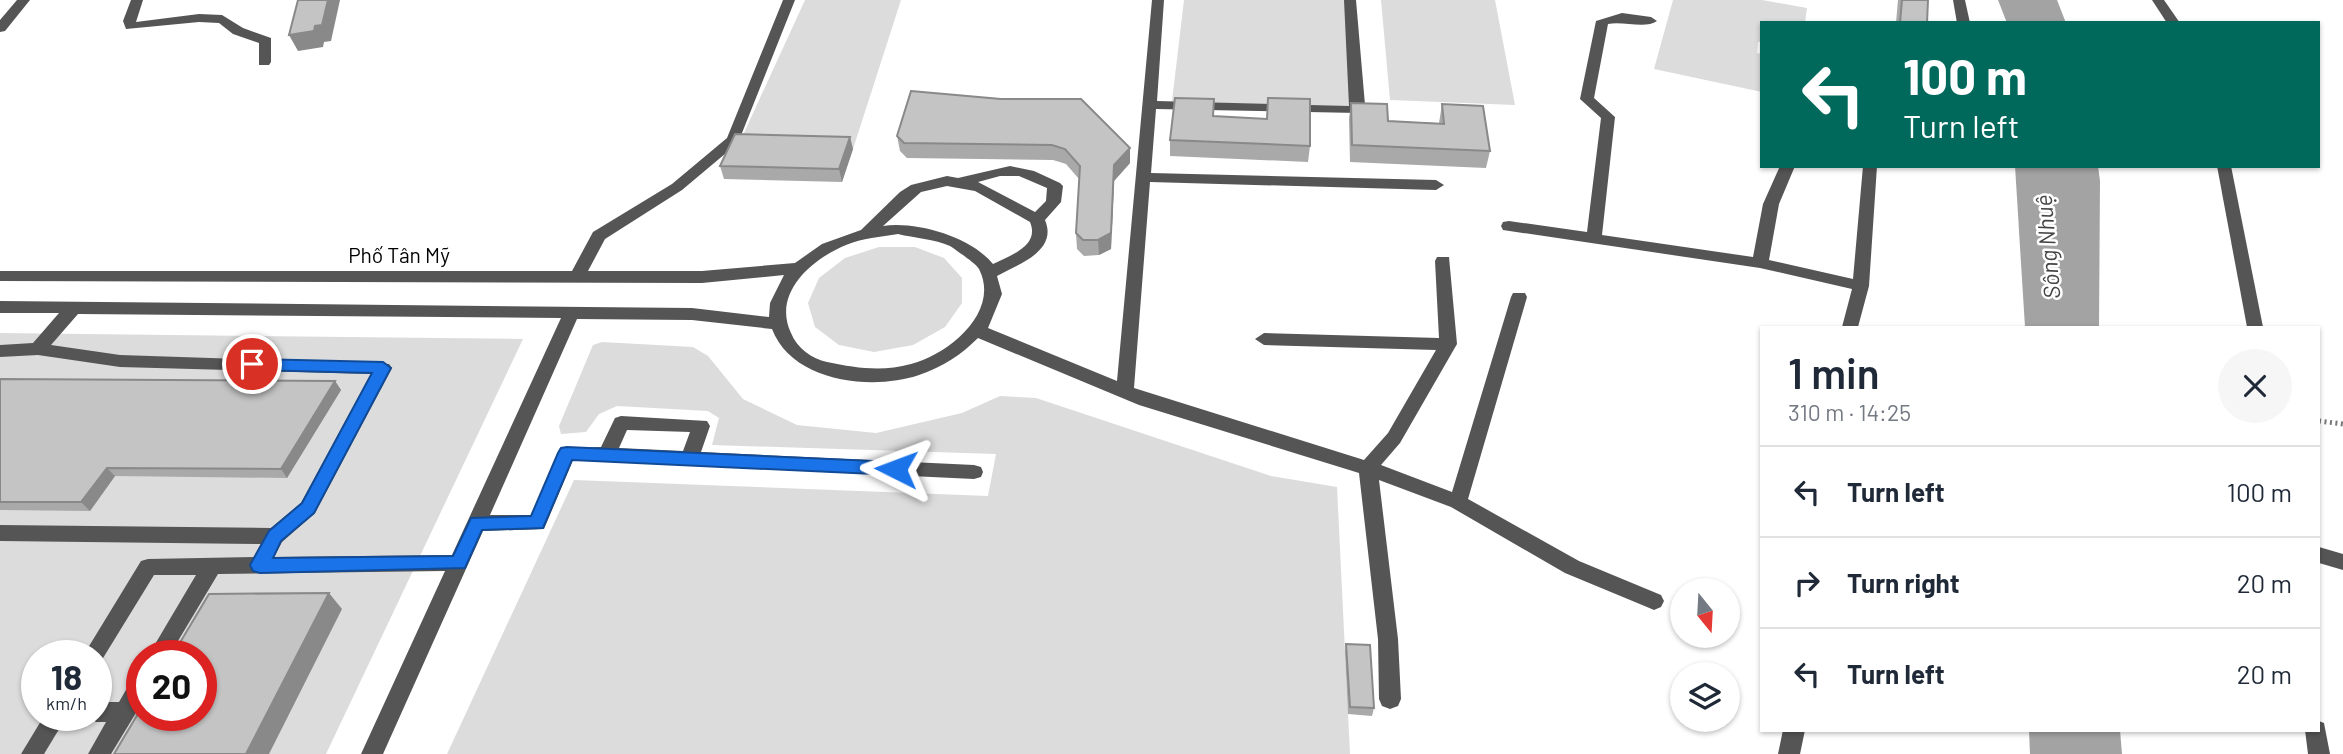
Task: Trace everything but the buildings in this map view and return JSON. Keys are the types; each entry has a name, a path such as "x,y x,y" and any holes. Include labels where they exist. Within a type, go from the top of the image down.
{"street":[{"path":"0,28 24,0"},
{"path":"137,0 129,21 131,26 199,18 222,19 238,31 266,41 264,62"},
{"path":"577,277 599,236 677,187 733,140 789,0"},
{"path":"1125,392 1158,0"},
{"path":"1149,104 1353,110 1358,104 1350,0"},
{"path":"1959,0 1964,21"},
{"path":"2158,0 2173,21"},
{"path":"1594,239 1608,117 1587,99 1602,21 1622,17 1651,21"},
{"path":"1760,263 1771,204 1787,168"},
{"path":"1850,326 1861,286 1870,168"},
{"path":"2224,168 2255,326"},
{"path":"963,182 1003,170 1026,172 1055,186 1053,202 1037,219"},
{"path":"1143,177 1436,185"},
{"path":"867,233 905,195 916,188 947,181 979,187 1037,219 1041,229 1039,240 1031,251 990,274"},
{"path":"1509,226 1760,263 1861,286"},
{"path":"898,229 929,232 947,237 978,255 990,274 994,292 990,312 979,331 954,353 921,369 883,377 844,375 812,365 789,347 777,324 777,305 785,286 798,268 817,253 841,241 867,233 898,229"},
{"path":"1390,699 1388,639 1368,468 1394,438 1448,344 1443,261"},
{"name":"Phố Tân Mỹ","path":"0,276 702,277 798,268"},
{"path":"1458,502 1519,297"},
{"path":"0,307 692,314 777,324"},
{"path":"38,349 73,308"},
{"path":"372,754 571,314"},
{"path":"979,331 1125,392 1368,468 1458,502 1572,566 1654,601"},
{"path":"1264,339 1448,344"},
{"path":"0,351 38,349 120,361 383,368 308,508 275,536 260,565"},
{"path":"607,455 621,423 701,426 689,459"},
{"path":"477,523 537,523 567,453 974,472"},
{"path":"0,533 275,536"},
{"path":"2320,555 2343,562"},
{"path":"103,640 148,567 458,563"},
{"path":"168,640 212,566"},
{"path":"99,754 126,709"},
{"path":"112,712 124,712"},
{"path":"32,754 47,731"},
{"path":"1789,754 1794,732"},
{"path":"2316,732 2319,754"}],"path":[{"path":"2320,421 2343,424"}],"shaded area":[{"path":"805,0 901,0 853,149 738,146"},
{"path":"1184,0 1348,0 1353,108 1172,101"},
{"path":"1381,0 1495,0 1515,105 1390,100"},
{"path":"1673,0 1762,0 1807,8 1805,21 1760,21 1757,53 1760,54 1760,92 1654,69"},
{"path":"879,247 915,247 944,258 962,278 962,303 945,327 913,345 874,352 839,345 815,327 808,303 819,278 845,258"},
{"path":"0,333 523,339 326,754 0,754"},
{"path":"602,342 693,347 708,356 743,399 797,425 876,433 962,413 1000,396 1036,398 1271,476 1337,487 1350,754 447,754 574,480 988,496 996,454 712,445 719,418 708,411 617,406 599,414 586,432 561,434 559,426 593,345"}],"water":[{"path":"1998,0 2057,0 2065,21 2006,21"},
{"name":"Sông Nhuệ","path":"2015,168 2098,168 2099,326 2025,326"},
{"path":"2029,732 2120,732 2122,754 2030,754"}],"route":[{"path":"252,364 383,368 308,508 275,536 260,565 458,563 477,523 537,523 567,453 896,469"}]}
